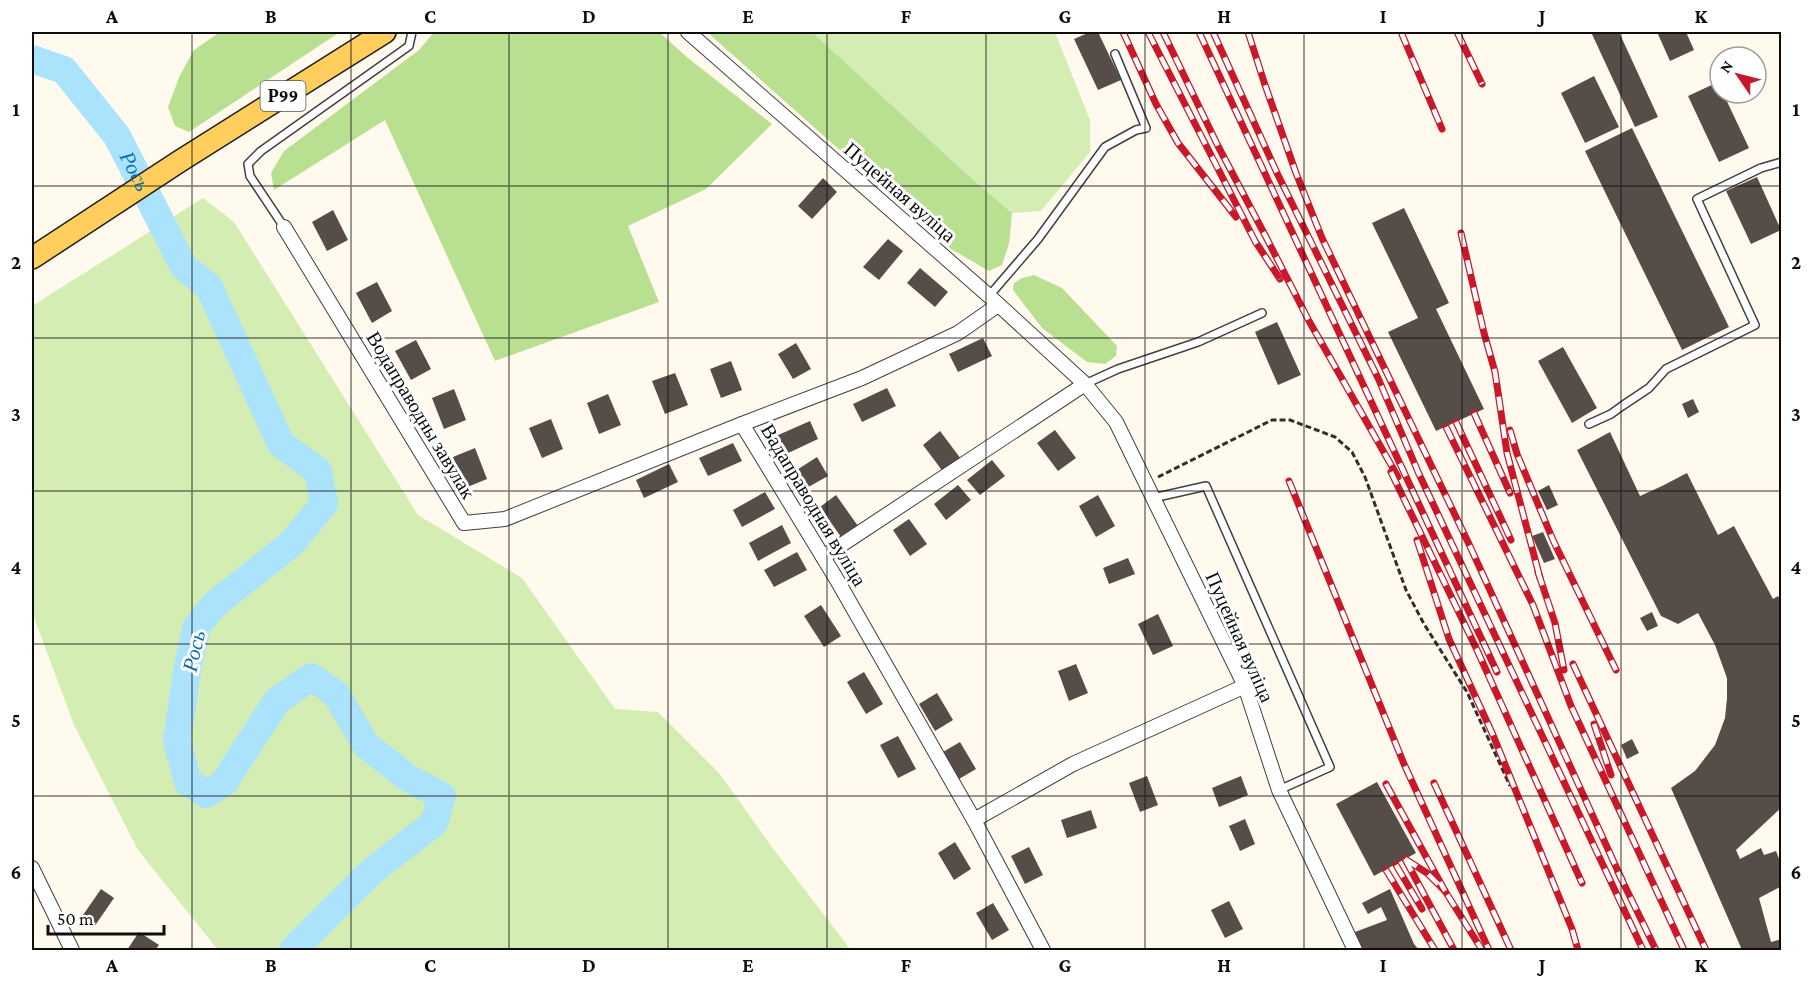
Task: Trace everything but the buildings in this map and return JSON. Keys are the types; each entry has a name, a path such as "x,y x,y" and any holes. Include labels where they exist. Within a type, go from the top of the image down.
{"main road":[{"name":"Р99","path":"32,258 180,161 385,32"}],"street":[{"name":"Пуцейная вуліца","path":"688,32 1085,384 1116,422 1245,686 1279,790 1354,951"},
{"name":"Водаправодны завулак","path":"284,227 464,523 505,519 742,424"},
{"name":"Вадаправодная вуліца","path":"993,301 958,333 862,378 742,424 823,557 974,820 1043,951"},
{"path":"823,557 1085,384"},
{"path":"974,820 1073,764 1245,686"},
{"path":"32,867 72,951"}],"lane":[{"path":"284,227 250,176 248,164 261,151 409,46 412,32"},
{"path":"993,301 1105,147 1136,130 1146,128 1115,54"},
{"path":"1589,424 1611,414 1649,388 1666,369 1755,325 1696,199 1761,168 1782,162"},
{"path":"1085,384 1118,369 1198,342 1262,314"},
{"path":"1153,498 1206,486 1325,756 1329,767 1279,790"}],"path":[{"path":"1146,483 1272,420 1290,420 1335,437 1352,452 1365,477 1406,590 1424,624 1467,692 1510,786"}],"green space":[{"path":"220,32 340,32 189,132 175,126 168,107 180,75 194,50"},
{"path":"434,32 659,32 688,58 772,124 706,189 628,226 659,302 495,361 385,120 274,190 271,173 284,151 419,50"},
{"path":"707,32 812,32 1012,213 1009,244 1002,265 989,271 951,249"},
{"path":"812,32 1055,32 1090,120 1090,152 1041,211 1012,213"},
{"path":"203,198 234,222 418,515 522,578 615,709 658,712 720,774 771,846 851,950 218,950 138,850 74,725 32,612 32,306"},
{"path":"1034,275 1062,288 1117,346 1116,356 1105,364 1087,362 1042,328 1013,290 1014,283"}],"waterway":[{"name":"Рось","path":"32,59 64,70 117,136 184,267 209,287 281,444 318,471 324,504 291,544 214,605 197,626 188,665 177,741 188,782 206,794 223,784 277,701 311,677 336,694 366,745 408,778 442,796 434,823 371,872 293,950"}],"railway":[{"path":"1123,32 1156,104 1178,143 1236,217"},
{"path":"1148,32 1255,241 1280,279"},
{"path":"1163,32 1218,146 1309,321 1398,477"},
{"path":"1199,32 1497,672"},
{"path":"1213,32 1277,173 1378,378 1419,474 1643,950"},
{"path":"1248,32 1296,173 1322,238 1468,542 1622,880"},
{"path":"1401,32 1442,129"},
{"path":"1457,32 1482,84"},
{"path":"1461,233 1495,372 1507,453 1540,578"},
{"path":"1474,413 1510,493"},
{"path":"1456,422 1511,540"},
{"path":"1446,427 1533,605 1571,706 1684,950"},
{"path":"1510,430 1517,454 1553,540 1616,670"},
{"path":"1391,472 1477,650 1582,883"},
{"path":"1289,481 1404,764 1489,950"},
{"path":"1417,540 1449,639 1493,735 1572,929 1578,950"},
{"path":"1538,572 1555,623 1564,670"},
{"path":"1573,664 1706,950"},
{"path":"1594,724 1611,775"},
{"path":"1434,783 1511,950"},
{"path":"1386,784 1445,891"},
{"path":"1405,859 1427,873 1445,891 1482,950"},
{"path":"1405,859 1454,950"},
{"path":"1396,865 1422,909"},
{"path":"1386,870 1435,950"},
{"path":"1618,872 1656,950"}]}
